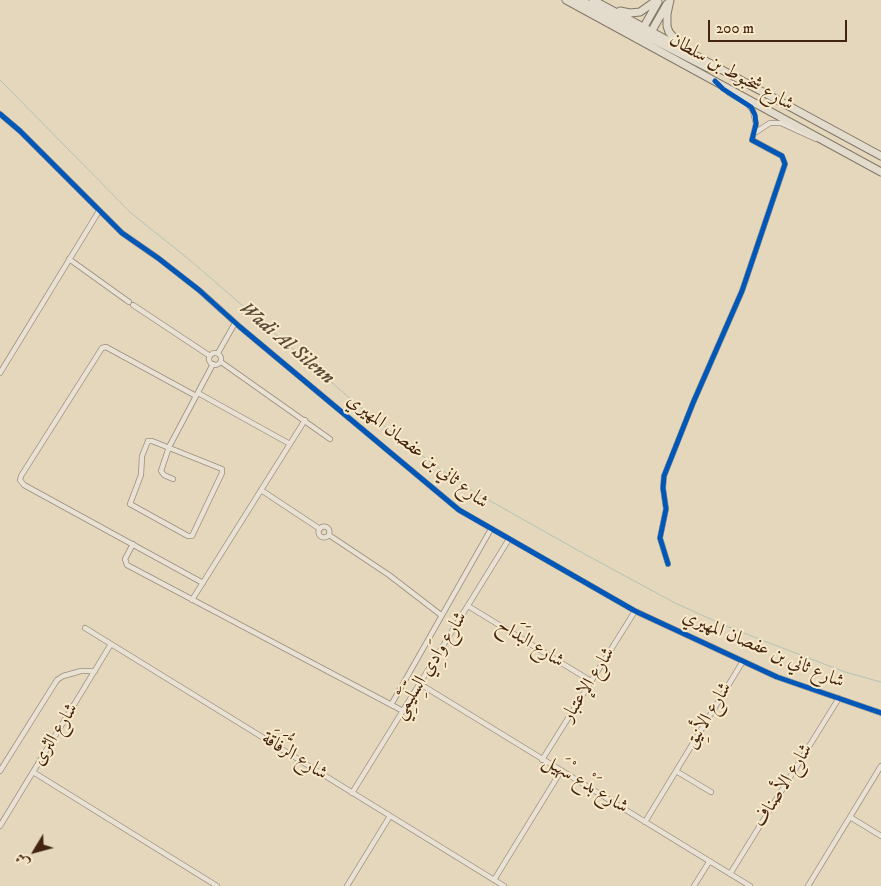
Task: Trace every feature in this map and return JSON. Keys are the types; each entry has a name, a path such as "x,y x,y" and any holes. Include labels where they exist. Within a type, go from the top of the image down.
{"main road":[{"name":"شارع شخبوط بن سلطان","path":"567,0 641,33 715,81 881,172"},
{"path":"577,0 641,33 659,0"},
{"name":"شارع شخبوط بن سلطان","path":"593,0 608,8 648,37 684,48 881,156"},
{"path":"608,8 636,13 645,10 659,0"},
{"path":"659,0 655,14 660,16"},
{"path":"670,0 648,37 706,67 723,71"},
{"path":"670,0 666,20 667,26 672,35 684,48"}],"street":[{"path":"668,564 660,538 666,508 663,488 664,476 742,291 785,164 782,156 752,140 756,119 751,107 723,89 715,81"},
{"name":"شارع ثاني بن عفصان المهيري","path":"0,114 20,131 122,233 199,290 235,323 451,504 491,529 635,611 783,679 881,713"},
{"path":"754,133 764,126 776,122 809,137 824,140"},
{"path":"0,373 99,211"},
{"path":"69,259 210,356"},
{"path":"210,356 218,353 235,323"},
{"path":"203,583 24,485 20,480 21,476 103,348 106,347 290,444"},
{"path":"218,353 221,357 220,362"},
{"path":"210,356 209,361 213,364"},
{"path":"213,364 216,365 220,362"},
{"path":"220,362 330,439"},
{"path":"173,479 162,472 169,447 213,364"},
{"path":"192,600 305,420"},
{"path":"152,441 169,447 222,469 222,473 192,536 188,536 130,504 141,475 142,459 147,443 152,441"},
{"path":"261,490 320,529 327,527 330,530 329,535 389,576 441,615"},
{"path":"391,705 491,529"},
{"name":"شارع وَادِي السِّلَيْمِي","path":"352,793 509,539"},
{"path":"133,544 125,559 126,564 403,711"},
{"name":"شارع البَدَاح","path":"468,606 591,681"},
{"name":"شارع الإعتبار","path":"542,760 635,611"},
{"name":"شارع الرُّفَاقَة","path":"84,628 504,886"},
{"name":"شارع الثرى","path":"0,826 111,644"},
{"name":"شارع الأنِيق","path":"645,822 743,661"},
{"path":"0,771 54,682 66,675 85,670 95,671"},
{"name":"شارع بَدْع سْهَيل","path":"420,684 750,886"},
{"name":"شارع الأصناف","path":"730,874 839,698"},
{"path":"808,886 881,766"},
{"path":"494,880 561,771"},
{"name":"شارع الأنِيق","path":"676,771 711,792"},
{"path":"33,772 217,886"},
{"path":"347,886 390,816"},
{"path":"850,817 881,836"},
{"path":"694,886 709,862"}],"waterway":[{"name":"Wadi Al Silenn","path":"0,80 131,213 191,261 360,407 429,461 471,490 675,603 726,626 845,672 881,682"}],"cycle path":[{"path":"668,564 660,538 666,509 663,488 664,476 693,403 742,291 785,164 782,156 752,140 756,124 755,115 751,107 723,89 715,81"},
{"path":"0,114 20,131 122,233 199,290 240,327 459,510 635,611 777,677 881,713"}]}
